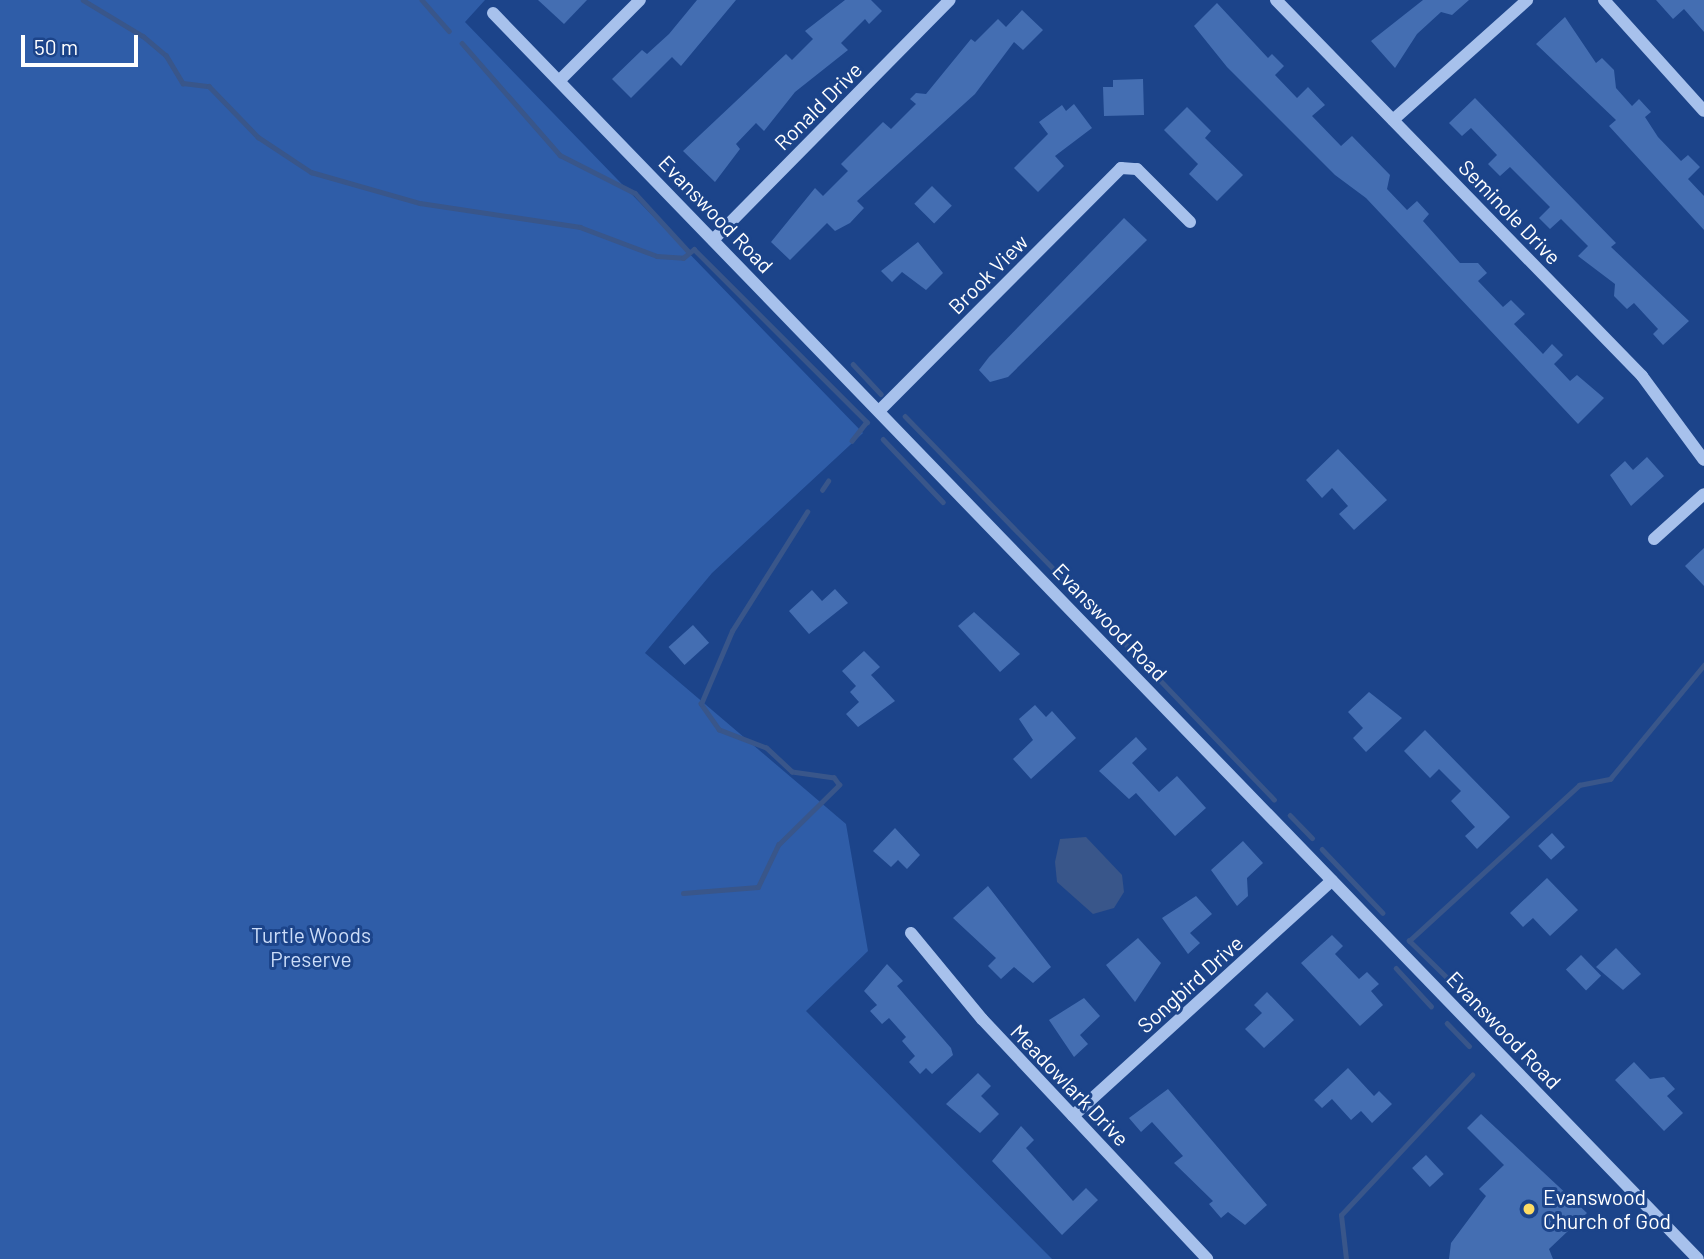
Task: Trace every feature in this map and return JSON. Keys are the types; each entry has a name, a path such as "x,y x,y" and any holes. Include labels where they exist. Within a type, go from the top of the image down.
{"street":[{"path":"560,80 640,0"},
{"name":"Ronald Drive","path":"713,240 950,0"},
{"name":"Seminole Drive","path":"1276,0 1643,376 1704,460"},
{"path":"1393,120 1527,0"},
{"path":"1604,0 1704,111"},
{"name":"Evanswood Road","path":"493,13 1698,1259"},
{"name":"Brook View","path":"878,411 1126,166 1138,169 1190,222"},
{"path":"1654,540 1704,494"},
{"name":"Songbird Drive","path":"1073,1116 1332,880"},
{"name":"Meadowlark Drive","path":"911,933 1073,1116 1207,1259"}],"green space":[{"name":"Turtle Woods Preserve","path":"0,0 485,0 465,22 863,433 712,573 645,653 846,824 868,951 806,1011 1052,1259 0,1259"}],"shaded area":[{"path":"1086,837 1122,875 1124,892 1114,908 1093,914 1057,882 1055,862 1060,839"}],"building":[{"path":"538,0 587,0 564,24"},
{"path":"697,0 736,0 681,66 672,57 631,98 612,79 642,50 647,54 669,34"},
{"path":"845,0 871,0 882,11 869,24 865,19 841,43 848,50 795,92 764,131 756,123 736,144 740,149 715,182 683,151 786,54 792,60 813,39 805,31"},
{"path":"1423,0 1469,0 1452,15 1441,12 1417,34 1395,68 1371,41"},
{"path":"1656,0 1704,0 1704,32 1684,9 1673,19"},
{"path":"1217,3 1268,58 1272,54 1284,66 1275,75 1297,98 1308,87 1325,105 1312,116 1341,146 1352,136 1390,175 1387,189 1407,210 1417,201 1429,214 1423,221 1460,263 1478,263 1487,273 1478,281 1503,307 1511,300 1525,314 1514,324 1543,354 1552,344 1563,355 1554,364 1570,381 1577,375 1604,398 1578,424 1366,198 1335,175 1227,67 1194,26"},
{"path":"1022,10 1043,30 1023,50 1014,42 975,94 857,201 864,208 850,223 835,231 827,223 790,260 771,242 815,188 823,196 848,171 841,164 883,122 891,129 916,104 910,99 916,93 926,94 971,39 975,42 998,19 1006,27"},
{"path":"1565,17 1596,63 1602,58 1614,70 1616,88 1632,106 1639,99 1651,112 1645,117 1658,137 1681,161 1688,155 1700,167 1688,179 1704,196 1704,230 1609,126 1616,120 1536,44"},
{"path":"1143,79 1144,115 1104,116 1103,87 1113,87 1113,80"},
{"path":"1475,98 1616,243 1611,247 1689,321 1663,345 1653,334 1658,329 1634,303 1627,309 1614,296 1615,284 1578,256 1588,246 1561,219 1550,229 1539,218 1550,207 1510,167 1500,176 1488,164 1497,155 1471,128 1462,136 1449,123"},
{"path":"1074,104 1092,128 1055,156 1064,166 1038,192 1014,168 1048,134 1039,122 1062,105 1066,111"},
{"path":"1187,107 1211,131 1205,138 1243,175 1217,201 1189,174 1198,164 1164,130"},
{"path":"932,186 952,206 934,223 914,204"},
{"path":"1124,218 1147,240 1008,377 990,382 979,370 989,357"},
{"path":"918,242 943,273 926,290 902,272 892,282 881,271"},
{"path":"1338,449 1387,500 1354,530 1339,514 1348,506 1332,488 1322,498 1306,480"},
{"path":"1647,457 1664,476 1631,506 1610,475 1625,461 1633,470"},
{"path":"1704,548 1704,586 1685,566"},
{"path":"835,589 848,603 809,634 789,611 812,590 822,601"},
{"path":"974,612 1020,654 1000,672 958,626"},
{"path":"693,625 709,643 685,665 668,647"},
{"path":"864,651 880,667 871,675 895,701 858,727 846,714 859,702 850,692 856,686 842,671"},
{"path":"1369,692 1402,718 1366,752 1353,738 1363,728 1348,712"},
{"path":"1035,705 1046,717 1052,711 1076,738 1031,779 1013,759 1033,740 1019,719"},
{"path":"1425,730 1510,817 1477,849 1465,836 1475,827 1451,801 1461,791 1439,769 1430,778 1404,751"},
{"path":"1136,737 1147,749 1132,763 1159,792 1177,776 1206,808 1175,836 1136,793 1129,799 1099,771"},
{"path":"895,828 920,855 907,869 898,860 891,867 873,851"},
{"path":"1552,833 1565,847 1551,860 1538,846"},
{"path":"1243,841 1263,863 1247,878 1248,896 1237,906 1211,870"},
{"path":"1547,878 1578,910 1550,936 1533,918 1523,927 1510,913"},
{"path":"988,886 1051,967 1033,983 1014,967 1001,979 988,966 996,958 953,918"},
{"path":"1196,896 1212,914 1190,933 1200,943 1188,954 1162,918"},
{"path":"1332,935 1343,946 1335,954 1359,979 1367,972 1379,984 1371,991 1383,1005 1360,1026 1301,963"},
{"path":"1138,938 1161,963 1135,1002 1106,965"},
{"path":"1616,948 1641,974 1623,990 1596,967"},
{"path":"1581,955 1601,976 1586,990 1566,970"},
{"path":"887,964 903,981 897,986 951,1048 953,1055 932,1074 926,1068 920,1074 909,1062 915,1056 902,1041 906,1037 889,1018 882,1024 870,1011 877,1005 864,991"},
{"path":"1267,992 1294,1020 1264,1048 1245,1029 1262,1013 1254,1005"},
{"path":"1084,998 1100,1016 1080,1035 1088,1044 1074,1057 1049,1020"},
{"path":"1634,1062 1650,1079 1664,1077 1675,1089 1667,1096 1683,1113 1664,1131 1615,1080"},
{"path":"1348,1068 1374,1096 1379,1091 1392,1104 1372,1123 1361,1111 1351,1120 1332,1099 1322,1108 1314,1100"},
{"path":"978,1073 991,1086 981,1096 999,1114 980,1133 946,1104"},
{"path":"1168,1089 1267,1205 1245,1225 1228,1212 1221,1218 1209,1204 1213,1201 1174,1163 1183,1156 1152,1122 1141,1132 1129,1118"},
{"name":"Evanswood Church of God","path":"1481,1114 1587,1213 1549,1249 1553,1259 1449,1259 1451,1243 1486,1196 1479,1189 1504,1165 1467,1128"},
{"path":"1021,1126 1034,1140 1026,1148 1073,1201 1086,1188 1098,1200 1062,1235 992,1161"},
{"path":"1426,1155 1444,1174 1430,1187 1412,1168"}],"waterway":[{"path":"83,0 143,36 166,55 183,83 209,86 258,137 311,172 420,203 580,227 657,256 683,258 694,249 867,422 852,441"},
{"path":"422,0 449,31"},
{"path":"462,43 560,155 635,193 689,252"},
{"path":"853,364 881,394"},
{"path":"905,416 1105,622"},
{"path":"883,439 943,502"},
{"path":"822,490 828,481"},
{"path":"683,893 758,887 778,845 839,785 834,778 792,772 766,748 719,730 701,704 732,631 807,512"},
{"path":"1118,636 1274,799"},
{"path":"1456,987 1409,941 1579,785 1610,779 1704,665"},
{"path":"1290,815 1312,838"},
{"path":"1322,849 1383,913"},
{"path":"1396,968 1431,1006"},
{"path":"1447,1023 1469,1046"},
{"path":"1346,1259 1341,1215 1472,1075"}],"place":[{"name":"Evanswood Church of God","path":"1529,1209"}]}
